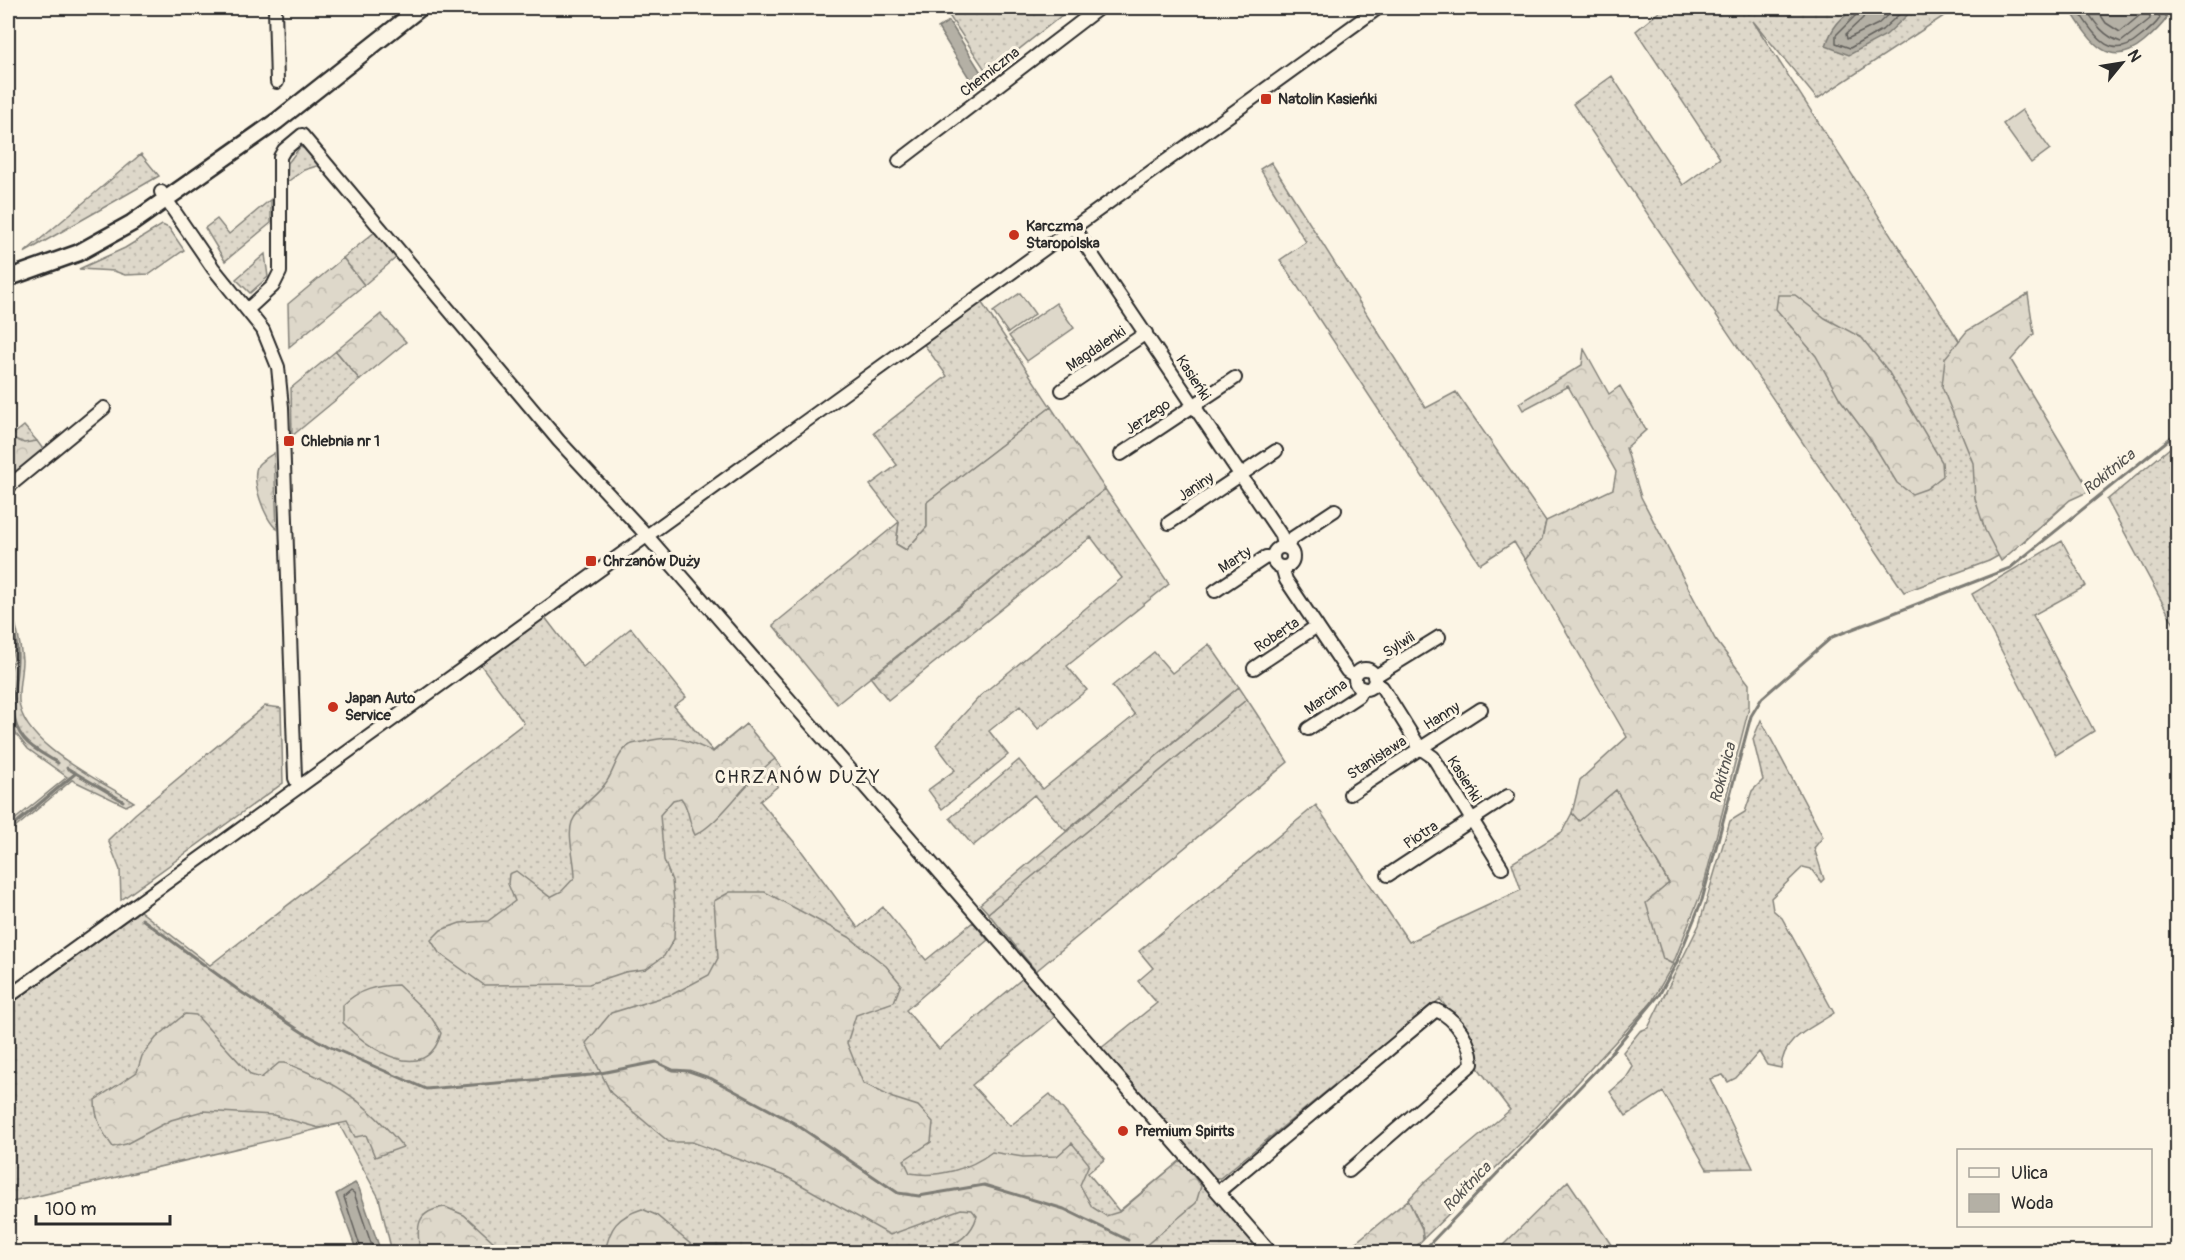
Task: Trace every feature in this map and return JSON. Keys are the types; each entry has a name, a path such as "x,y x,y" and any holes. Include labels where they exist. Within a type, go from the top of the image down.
{"main road":[{"path":"164,196 405,8"},
{"path":"8,278 164,196 284,116 420,8"}],"street":[{"path":"275,8 277,82"},
{"name":"Chemiczna","path":"899,161 1099,8"},
{"path":"8,997 1378,8"},
{"path":"247,310 268,292 280,272 280,158 284,150 302,135 559,441 646,536 1270,1252"},
{"path":"164,196 213,268 247,310 268,342 281,382 295,778 299,787"},
{"name":"Kasieńki","path":"1074,228 1281,535 1285,547"},
{"name":"Magdalenki","path":"1062,390 1146,333"},
{"name":"Jerzego","path":"1120,454 1235,378"},
{"path":"8,487 104,408"},
{"name":"Janiny","path":"1169,523 1276,451"},
{"path":"1335,510 1291,539 1285,547 1276,550 1278,562 1286,580 1347,671 1355,676"},
{"path":"1278,562 1292,561 1293,554 1285,547"},
{"name":"Marty","path":"1215,591 1266,558 1278,562"},
{"name":"Roberta","path":"1254,668 1317,626"},
{"name":"Sylwii","path":"1374,680 1439,637"},
{"path":"1364,669 1374,680 1368,688 1362,688 1356,684 1355,676 1364,669"},
{"name":"Kasieńki","path":"1374,680 1382,687 1420,748 1433,757 1502,868"},
{"name":"Marcina","path":"1308,729 1358,696 1362,688"},
{"name":"Hanny","path":"1420,748 1481,710"},
{"name":"Stanisława","path":"1350,794 1420,748"},
{"name":"Piotra","path":"1388,876 1508,796"},
{"path":"1218,1192 1436,1010 1446,1015 1471,1049 1472,1064 1349,1171"}],"green space":[{"path":"944,8 1071,8 988,74"},
{"path":"1664,8 1743,8 1748,14 1764,8 1956,8 1817,99 1753,21 2065,505 2025,541 1989,561 1904,592 1573,104 1612,76 1683,185 1720,158 1636,31"},
{"path":"2022,110 2050,149 2031,163 2003,124"},
{"path":"300,147 308,150 320,165 304,170 287,182 288,163"},
{"path":"141,154 159,176 24,253"},
{"path":"1271,162 1426,408 1456,392 1546,521 1542,539 1525,560 1514,542 1480,564 1280,260 1306,242 1260,169"},
{"path":"271,199 271,223 225,261 205,228 217,219 229,234"},
{"path":"162,225 169,228 184,250 150,274 125,275 114,271 79,269 125,248"},
{"path":"376,231 397,257 364,285 343,258"},
{"path":"265,254 268,277 250,293 236,279"},
{"path":"343,258 364,285 289,347 288,304"},
{"path":"1020,293 1035,314 1008,333 993,312"},
{"path":"2028,294 2034,334 2011,360 2090,491 2070,500 2001,561 1985,530 1975,499 1973,463 1942,387 1945,358 1967,331"},
{"path":"1778,295 1795,295 1825,318 1862,338 1888,371 1942,462 1943,476 1926,489 1912,494 1897,483 1872,442 1840,399 1816,356 1776,309"},
{"path":"978,297 1051,407 927,502 927,527 906,550 896,544 899,522 870,485 897,465 874,433 947,376 923,343"},
{"path":"1056,303 1074,328 1027,361 1009,336"},
{"path":"381,314 406,342 360,380 336,351"},
{"path":"1584,349 1609,394 1620,386 1646,430 1626,448 1641,497 1715,639 1749,684 1749,708 1703,888 1673,964 1663,959 1646,903 1669,883 1616,790 1579,821 1572,813 1580,780 1627,737 1525,560 1542,539 1546,521 1613,489 1616,472 1568,386 1523,410 1519,403 1582,365"},
{"path":"336,351 360,380 292,436 291,388"},
{"path":"1051,407 1105,489 837,704 773,625 899,522 896,544 906,550 927,527 927,502"},
{"path":"24,426 37,441 24,444 10,437"},
{"path":"10,437 24,443 37,441 46,453 18,475 8,469 8,439"},
{"path":"2177,442 2178,622 2174,624 2107,500"},
{"path":"274,453 277,529 272,525 264,509 256,480 258,465"},
{"path":"1105,489 1169,584 1067,666 1087,690 1038,729 1020,706 989,731 1008,755 942,809 928,790 955,770 936,745 980,696 1122,578 1091,537 888,700 871,678"},
{"path":"2062,541 2086,586 2033,615 2094,731 2056,755 1972,594"},
{"path":"8,597 17,628 22,660 19,701 23,717 33,732 65,760 134,802 126,806 72,780 8,834 8,825 67,777 28,749 16,734 8,708 10,671 14,659 8,624"},
{"path":"544,616 583,667 631,628 686,697 674,706 713,751 746,724 783,769 771,779 778,786 760,801 800,849 858,928 883,907 926,960 973,922 988,940 906,1010 939,1049 1023,978 1055,1017 972,1085 1010,1126 1050,1094 1105,1159 1088,1173 1119,1211 1181,1160 1256,1244 1246,1252 392,1252 379,1198 339,1124 8,1203 8,1006 140,911 210,965 524,723 480,664"},
{"path":"1209,644 1239,687 1066,831 1034,795 973,846 950,818 1019,760 1043,789 1135,715 1112,686 1154,652 1172,673"},
{"path":"1239,687 1247,699 988,913 980,904"},
{"path":"1247,699 1288,762 1036,971 988,913"},
{"path":"265,706 281,708 283,783 121,900 120,870 108,840 135,814"},
{"path":"1761,720 1823,837 1814,848 1824,879 1821,882 1811,869 1803,867 1771,898 1773,910 1782,918 1834,1013 1793,1041 1783,1057 1781,1068 1767,1065 1759,1052 1736,1078 1728,1082 1723,1075 1710,1079 1753,1168 1707,1169 1663,1092 1626,1116 1610,1092 1626,1078 1633,1067 1623,1052 1640,1031 1648,1028 1699,925 1730,821 1745,812 1752,791 1763,780 1753,739"},
{"path":"746,724 775,759 754,777 725,811 695,835 681,798 673,800 660,815 664,860 672,881 675,910 674,939 664,956 646,969 625,972 589,984 484,985 439,953 431,940 441,930 460,923 488,921 515,901 508,884 509,874 516,871 550,897 562,891 575,877 570,834 572,822 578,812 605,784 621,753 630,745 672,738 713,752"},
{"path":"1616,789 1669,884 1663,959 1673,964 1651,1003 1534,1130 1423,1239 1422,1228 1408,1200 1426,1181 1510,1110 1476,1065 1458,1023 1440,999 1220,1178 1215,1178 1100,1049 1157,1003 1138,981 1153,968 1139,951 1316,805 1409,942 1521,890 1512,863 1562,832 1572,813 1579,820"},
{"path":"730,892 765,892 849,937 886,966 901,984 894,1002 856,1015 847,1043 863,1083 893,1098 918,1106 933,1122 931,1142 904,1160 910,1173 932,1174 953,1171 974,1163 992,1152 1023,1157 1057,1156 1072,1143 1089,1164 1080,1185 1092,1207 1106,1216 1119,1212 1181,1160 1201,1186 1196,1203 1138,1252 938,1252 967,1234 977,1216 972,1210 961,1209 890,1235 787,1177 692,1142 669,1142 611,1093 586,1043 611,1013 673,994 709,975 718,958 714,901"},
{"path":"398,985 431,1017 441,1033 433,1049 423,1058 410,1061 381,1052 366,1043 343,1023 343,1005 355,995 382,986"},
{"path":"185,1014 196,1015 251,1075 261,1078 279,1063 285,1063 321,1078 364,1106 403,1147 375,1157 366,1135 355,1137 347,1122 319,1128 273,1115 203,1111 171,1120 126,1144 113,1147 100,1125 95,1100 137,1072 142,1056 156,1038"},
{"path":"1568,1181 1616,1252 1495,1252 1497,1251"},
{"path":"1408,1200 1422,1229 1423,1239 1411,1252 1344,1252"},
{"path":"445,1207 464,1215 505,1252 420,1252 418,1235 420,1221 428,1212"},
{"path":"642,1209 656,1215 700,1252 605,1252 609,1236 616,1224 626,1216"}],"water":[{"path":"1857,8 1915,8 1886,35 1849,55 1826,46 1837,23"},
{"path":"2069,8 2161,8 2167,18 2144,42 2131,51 2119,54 2109,53 2091,40"},
{"path":"949,21 982,74 971,81 938,28"},
{"path":"355,1183 359,1188 381,1252 357,1252 336,1194"}],"waterway":[{"name":"Rokitnica","path":"1422,1252 1601,1065 1659,995 1676,964 1702,900 1751,716 1762,698 1832,637 2010,568 2178,432"},
{"path":"8,609 10,617"},
{"path":"13,624 17,645 13,697 14,719 27,743 58,763"},
{"path":"67,768 123,801"},
{"path":"8,830 76,773"},
{"path":"142,919 241,992 302,1032 328,1046 426,1089 591,1075 656,1062 673,1070 689,1071 712,1079 794,1123 898,1193 919,1196 984,1185 1064,1209 1128,1240"}],"place":[{"name":"Natolin Kasieńki","path":"1266,99"},
{"name":"Karczma Staropolska","path":"1014,235"},
{"name":"Chlebnia nr 1","path":"289,441"},
{"name":"Chrzanów Duży","path":"591,561"},
{"name":"Japan Auto Service","path":"333,707"},
{"name":"Premium Spirits","path":"1123,1131"}],"district":[{"name":"CHRZANÓW DUŻY","path":"798,777"}]}
